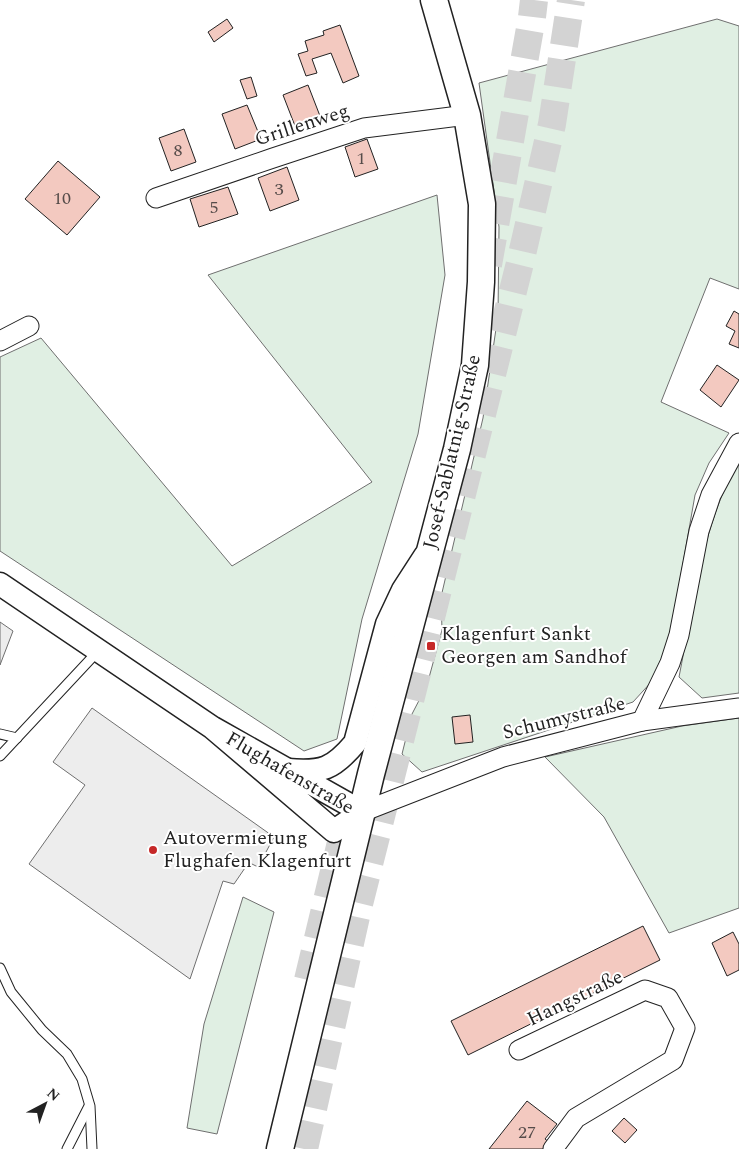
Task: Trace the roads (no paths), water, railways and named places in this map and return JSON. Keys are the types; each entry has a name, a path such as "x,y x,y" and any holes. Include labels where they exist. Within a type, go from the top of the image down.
{"main road":[{"name":"Josef-Sablatnig-Straße","path":"280,1149 362,812 457,449 475,364 481,282 482,204 468,114 434,0"}],"street":[{"name":"Grillenweg","path":"156,198 364,128 468,114"},
{"path":"0,341 29,326"},
{"name":"Schumystraße","path":"362,812 503,757 642,721 670,663 679,636 699,531 711,496 739,443"},
{"path":"287,770 310,772 330,767 342,758 355,743 387,624 403,590 432,545"},
{"name":"Flughafenstraße","path":"0,584 213,728 362,812 334,831 213,728"},
{"path":"642,721 739,708"},
{"name":"Hangstraße","path":"519,1050 645,990 668,998 685,1028 673,1060 576,1118 553,1149"}],"lane":[{"path":"0,756 99,650"},
{"path":"0,734 17,738"},
{"path":"0,968 11,992 42,1030 67,1054 82,1079 90,1106 92,1149"},
{"path":"67,1149 90,1106"}],"tunnel":[{"path":"488,265 534,0"},
{"path":"304,1149 357,912 520,263 552,124 571,0"},
{"path":"308,980 343,834"}],"place":[{"name":"Klagenfurt Sankt Georgen am Sandhof","path":"431,646"},
{"name":"Autovermietung Flughafen Klagenfurt","path":"153,850"}]}
